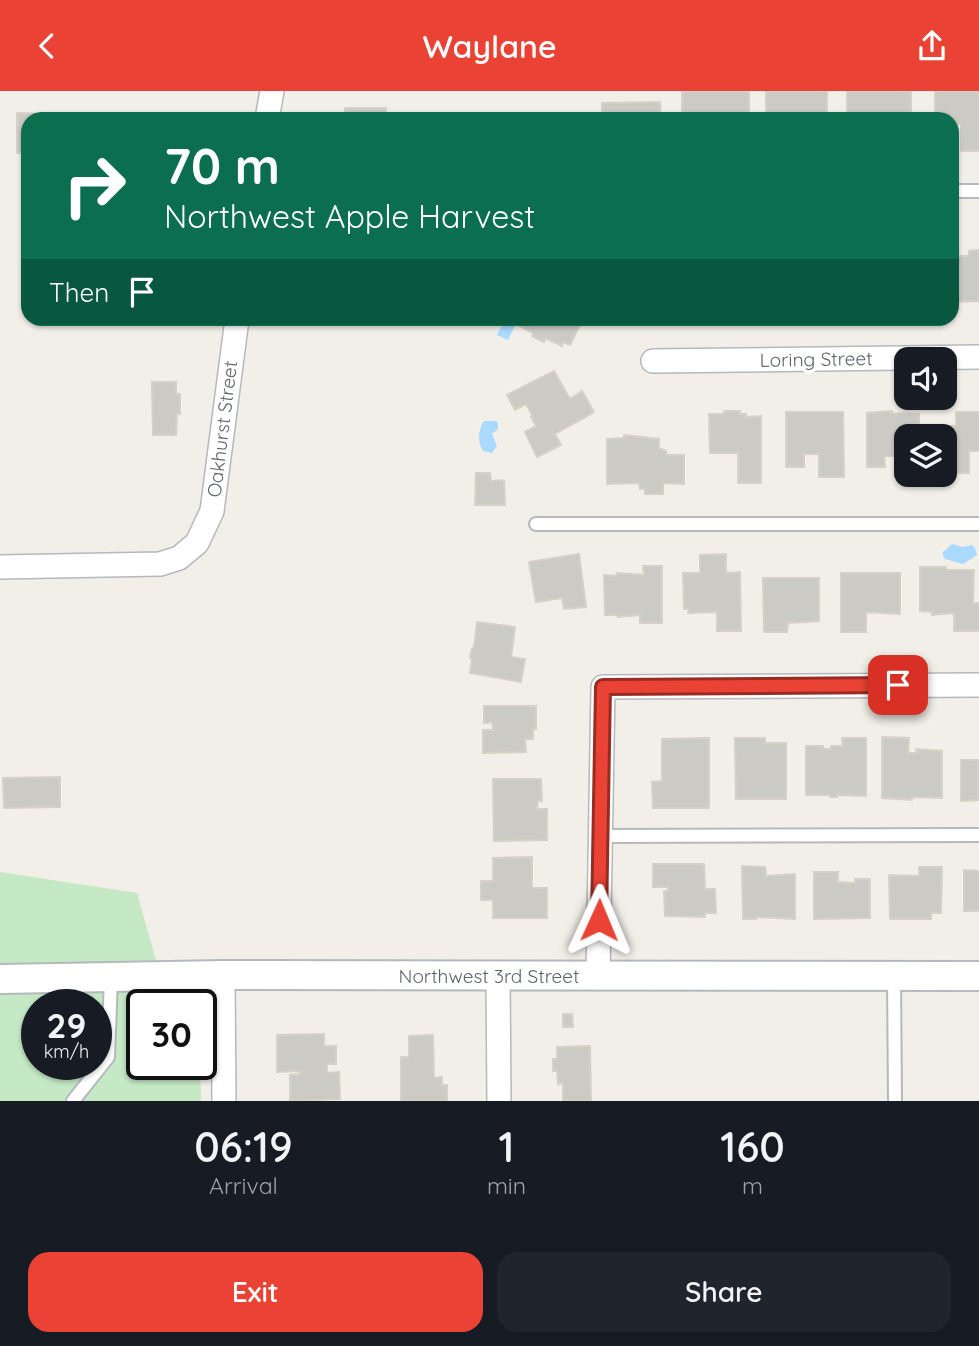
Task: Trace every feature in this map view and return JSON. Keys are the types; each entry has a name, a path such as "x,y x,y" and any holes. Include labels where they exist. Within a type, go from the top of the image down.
{"street":[{"path":"268,112 272,91"},
{"name":"Oakhurst Street","path":"0,567 160,563 179,558 197,543 212,511 236,326"},
{"name":"Loring Street","path":"653,361 979,358"},
{"path":"598,975 603,687 979,685"},
{"path":"223,975 224,1101"},
{"name":"Northwest 3rd Street","path":"0,979 223,975 979,976"},
{"path":"498,976 499,1101"}],"lane":[{"path":"959,191 979,191"},
{"path":"536,524 979,524"},
{"path":"601,836 979,835"},
{"path":"894,976 895,1101"},
{"path":"73,1101 108,1057 111,978"}],"green space":[{"path":"0,872 137,893 164,989 126,989 126,1080 200,1080 201,1101 0,1101"}],"water":[{"path":"502,326 515,326 508,340 497,335"},
{"path":"484,421 498,423 498,429 492,434 497,446 492,453 483,451 479,439"},
{"path":"952,544 963,547 972,545 977,555 963,564 945,559 942,553"}],"building":[{"path":"682,91 749,91 749,112 682,112"},
{"path":"766,91 827,91 827,112 766,112"},
{"path":"847,91 911,91 911,112 847,112"},
{"path":"935,91 979,91 979,151 961,151 959,112 935,112"},
{"path":"660,102 661,112 602,112 602,103"},
{"path":"345,108 386,108 386,112 345,112"},
{"path":"17,113 21,113 21,153 17,153"},
{"path":"979,250 979,301 959,302 959,256 969,256 969,251"},
{"path":"520,326 579,327 570,345 563,342 562,346 545,338 544,342 532,336 533,333"},
{"path":"554,371 570,399 582,391 594,412 555,434 561,445 537,457 525,432 536,426 533,417 526,404 515,410 507,395"},
{"path":"152,382 176,382 176,394 180,394 180,414 177,414 176,435 153,435"},
{"path":"724,411 740,411 739,414 746,414 746,417 761,416 761,483 738,483 738,453 710,453 709,414 724,414"},
{"path":"892,411 919,414 919,424 894,424 894,456 884,456 885,467 867,467 867,413"},
{"path":"786,412 843,412 844,477 819,477 819,454 804,454 804,467 786,467"},
{"path":"956,412 979,412 979,451 969,451 969,473 957,473"},
{"path":"624,435 659,439 659,448 666,451 667,455 684,455 684,484 663,483 663,494 645,494 645,489 640,489 639,483 607,484 607,439 624,438"},
{"path":"476,473 490,473 491,481 504,480 505,505 475,505"},
{"path":"579,554 586,607 564,609 562,598 536,602 529,562"},
{"path":"726,554 726,573 740,572 741,631 717,631 717,612 688,613 689,609 684,609 683,573 700,573 700,555"},
{"path":"643,566 662,566 662,623 640,623 640,615 605,615 604,575 644,575"},
{"path":"920,567 974,570 973,603 979,603 979,631 954,631 954,613 932,615 932,612 920,611"},
{"path":"841,573 900,573 900,614 866,612 866,632 841,632"},
{"path":"763,578 819,578 819,621 788,623 787,632 764,632"},
{"path":"477,622 515,627 511,657 525,659 521,682 470,673"},
{"path":"484,706 536,706 536,729 533,729 533,739 525,739 526,752 483,753 483,730 493,730 492,722 484,723"},
{"path":"882,737 909,738 908,753 917,753 916,749 942,751 942,798 882,798"},
{"path":"709,738 709,808 653,808 652,782 662,781 662,739"},
{"path":"735,738 765,738 765,743 786,743 786,799 736,799"},
{"path":"842,738 866,738 866,796 806,795 806,746 831,749 831,746 843,746"},
{"path":"961,760 978,760 978,800 961,801"},
{"path":"60,777 60,807 4,808 3,778"},
{"path":"493,779 541,779 542,801 538,801 537,809 547,809 547,840 494,841"},
{"path":"532,857 532,888 547,888 547,918 493,918 493,900 481,900 481,881 493,881 493,858"},
{"path":"653,864 704,864 705,889 715,889 716,913 705,913 705,917 665,916 664,891 668,891 668,887 653,887"},
{"path":"742,866 765,867 766,876 795,874 795,919 743,919"},
{"path":"919,867 942,867 941,913 931,913 931,919 890,919 889,875 919,876"},
{"path":"964,870 979,871 979,911 964,911"},
{"path":"814,872 838,872 838,882 855,883 855,879 870,879 870,918 814,919"},
{"path":"563,1014 572,1014 573,1027 563,1027"},
{"path":"324,1034 324,1046 336,1046 336,1064 327,1064 327,1073 339,1072 340,1099 290,1101 290,1075 300,1074 300,1071 277,1072 277,1035"},
{"path":"433,1035 434,1078 442,1077 442,1085 447,1085 447,1101 401,1101 401,1057 409,1057 409,1036"},
{"path":"590,1046 591,1101 563,1101 563,1083 558,1084 557,1071 553,1071 557,1047"}],"route":[{"path":"599,920 603,687 898,685"}]}
